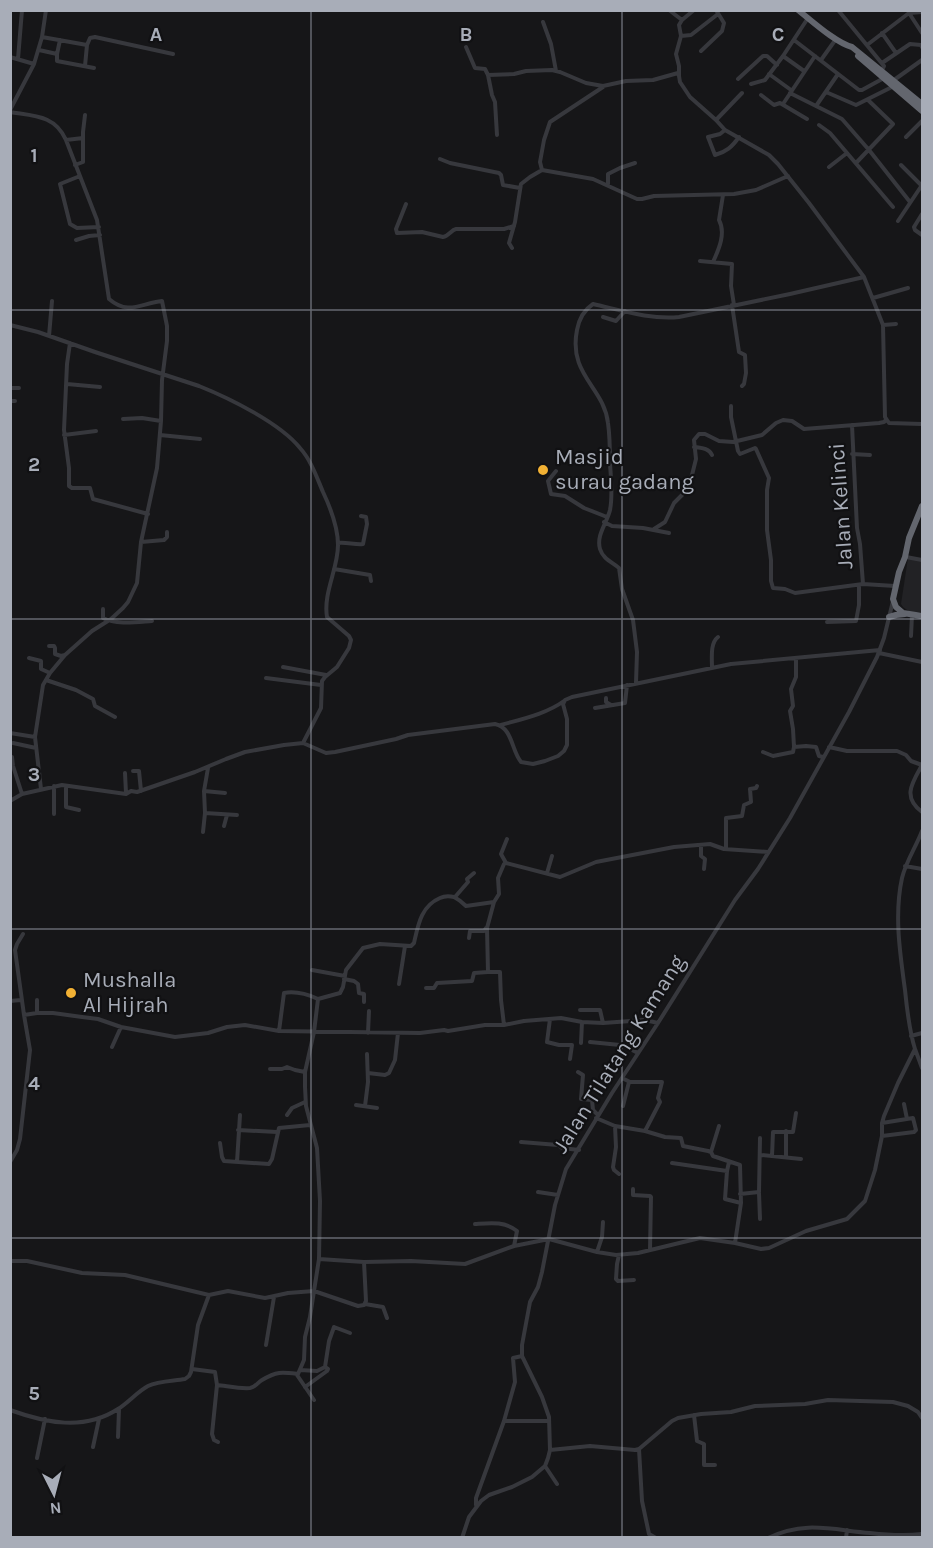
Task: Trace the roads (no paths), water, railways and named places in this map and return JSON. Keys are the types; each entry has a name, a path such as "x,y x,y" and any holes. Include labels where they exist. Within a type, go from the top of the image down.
{"highway":[{"path":"798,10 847,45 852,52 882,71 922,111"},
{"path":"909,96 922,104"},
{"path":"909,615 898,610 893,601 909,538 922,506"},
{"path":"889,617 899,614 922,616"}],"street":[{"path":"18,59 22,10"},
{"path":"41,789 35,737 41,695 46,680 66,655 123,608 135,587 141,542 157,468 163,374 168,336 163,302 160,300 136,308 127,308 109,299 99,227 61,130 47,119 10,111 39,50 46,10"},
{"path":"669,10 682,20"},
{"path":"694,10 679,25 681,36 676,54 680,82 690,98 725,130 769,155 809,202 864,277 883,325 884,415 889,423 922,424"},
{"path":"838,10 867,45 882,71"},
{"path":"681,36 691,36 717,12 724,23 723,30 701,51"},
{"path":"867,45 909,13 922,12"},
{"path":"909,13 922,33"},
{"path":"751,84 763,81 777,65 808,18"},
{"path":"543,22 556,71"},
{"path":"882,33 896,53"},
{"path":"42,37 87,45"},
{"path":"85,66 90,38 173,54"},
{"path":"821,60 836,39"},
{"path":"60,40 56,60 58,62 94,68"},
{"path":"794,40 860,90 882,71 896,53 910,44 922,45"},
{"path":"466,47 475,68 485,69 488,75 495,102 497,135"},
{"path":"39,50 57,54"},
{"path":"738,79 763,56 766,55 777,65"},
{"path":"783,56 804,71"},
{"path":"783,104 815,56"},
{"path":"10,57 34,64"},
{"path":"826,92 856,105 894,83 922,60"},
{"path":"488,75 556,71 584,82 603,86"},
{"path":"542,170 540,162 550,122 603,86 626,81 653,80 678,73"},
{"path":"769,74 790,91 841,118 910,202"},
{"path":"816,106 838,74"},
{"path":"716,120 742,93"},
{"path":"761,95 774,105 783,104 807,119"},
{"path":"856,163 893,124 868,100"},
{"path":"75,165 83,162 85,115"},
{"path":"906,137 922,121"},
{"path":"819,125 830,133 893,207"},
{"path":"725,130 708,138 715,155 727,151 739,137"},
{"path":"66,140 83,138"},
{"path":"829,167 847,153"},
{"path":"440,159 499,173 503,185 520,188"},
{"path":"608,185 609,174 635,163"},
{"path":"898,221 922,185 901,165"},
{"path":"512,248 509,243 522,181 542,170 593,179 642,199 654,196 723,195 756,190 788,176"},
{"path":"80,176 60,184 70,224 76,228 99,227"},
{"path":"713,262 719,249 722,231 719,220 723,195"},
{"path":"406,204 396,229 397,233 422,232 444,237 455,229 504,229 514,226"},
{"path":"922,214 914,227 922,235"},
{"path":"76,240 100,235"},
{"path":"700,261 732,264 731,286 739,352 745,354 745,382 742,386"},
{"path":"636,683 637,652 632,615 623,592 619,568 609,562 600,550 600,538 609,510 612,481 608,421 600,401 579,365 576,353 576,334 579,318 593,304 644,315 673,317 864,277"},
{"path":"873,298 908,288"},
{"path":"50,336 51,301"},
{"path":"603,317 616,321 625,311"},
{"path":"883,325 896,324"},
{"path":"10,325 50,336 199,386 267,421 304,452 333,517 338,543 326,606 327,617 351,640 349,648 337,667 327,675 321,685 321,708 303,743"},
{"path":"70,343 64,435 69,486 90,488 93,500 148,514"},
{"path":"67,384 99,387"},
{"path":"10,388 20,388"},
{"path":"731,406 736,448 740,454 755,447 769,478 767,530 772,588 795,593 861,585 896,586"},
{"path":"123,419 142,418 161,421"},
{"path":"654,529 664,522 674,503 685,492 696,459 694,438 702,433 719,441 736,442 762,435 783,420 795,422 804,429 879,423 886,420"},
{"name":"Jalan Kelinci","path":"827,622 856,621 859,605 861,585 852,425"},
{"path":"64,435 96,431"},
{"path":"160,435 201,439"},
{"path":"694,447 705,448 712,455"},
{"path":"852,454 870,455"},
{"path":"556,471 548,480 552,495 563,496 607,517"},
{"path":"338,543 363,544 367,524 366,517 361,516"},
{"path":"604,522 612,526 669,532"},
{"path":"141,542 164,540 167,532"},
{"path":"905,556 922,560"},
{"path":"334,568 370,575 371,581"},
{"name":"Jalan Tilatang Kamang","path":"504,1421 515,1379 513,1358 522,1356 522,1340 530,1302 538,1287 566,1169 597,1116 790,818 879,652 893,601"},
{"path":"103,609 103,618 108,620 152,621"},
{"path":"909,615 911,636"},
{"path":"712,668 713,644 718,638"},
{"path":"50,646 56,648 56,655 66,655"},
{"path":"501,726 557,706 574,696 736,663 879,652 922,662"},
{"path":"29,658 41,661 42,670 50,673"},
{"path":"763,752 773,756 793,752 794,729 790,710 793,706 791,689 796,677 796,659"},
{"path":"283,667 327,675"},
{"path":"266,678 321,685"},
{"path":"46,680 76,690 92,699 95,706 116,717"},
{"path":"10,681 10,691"},
{"path":"595,708 625,703 627,685"},
{"path":"606,698 606,702 611,705"},
{"path":"10,801 22,794 54,786 126,794 131,791 141,791 245,752 284,745 303,743 326,753 408,735 495,724 501,726 508,734 515,754 521,762 533,764 552,759 564,751 567,744 567,719 563,706 566,700"},
{"path":"10,733 35,737"},
{"path":"13,743 36,748"},
{"path":"794,747 816,747 819,756 823,758"},
{"path":"829,747 847,751 897,751 906,755 911,761 922,765 912,783 910,792 911,799 921,810"},
{"path":"12,757 12,766 22,794"},
{"path":"203,832 204,791 208,767"},
{"path":"133,771 139,771 141,791"},
{"path":"125,773 126,794"},
{"path":"54,786 54,814"},
{"path":"66,786 66,807 79,810"},
{"path":"726,849 726,818 742,816 744,805 751,802 750,789 757,786"},
{"path":"204,791 225,793"},
{"path":"205,813 237,815"},
{"path":"224,826 227,815"},
{"path":"922,831 905,866 898,905 898,930 911,1036 922,1068"},
{"path":"507,839 501,854 506,863 553,876 563,876 600,861 674,847 712,844 726,849 768,852"},
{"path":"701,845 700,856 705,859 704,869"},
{"path":"548,873 552,856"},
{"path":"488,972 487,928 494,902 499,894 498,880 501,868 506,863"},
{"path":"905,866 922,869"},
{"path":"455,897 474,873"},
{"path":"279,1031 284,993 308,995 318,999 340,993 346,970 363,948 380,944 413,945 420,918 429,904 442,897 455,897 466,906 494,902"},
{"path":"469,938 470,932 484,931 487,928"},
{"path":"10,1162 20,1139 30,1050 13,961 16,946 23,934"},
{"path":"399,984 405,946"},
{"path":"312,970 354,981 358,984 358,993 364,994 364,1002"},
{"path":"426,988 434,988 437,983 472,981 474,973 500,972 504,1025"},
{"path":"314,1400 299,1372 304,1360 305,1337 319,1259 320,1201 317,1148 306,1102 305,1072 314,1032 318,999"},
{"path":"10,1001 21,1000"},
{"path":"37,1000 37,1013"},
{"path":"580,1010 600,1010 603,1023"},
{"path":"368,1033 369,1011"},
{"path":"24,1015 60,1014 90,1018 170,1037 242,1026 279,1031 420,1033 564,1018 582,1022 645,1020 658,1023"},
{"path":"550,1019 547,1042 572,1045 570,1059"},
{"path":"581,1043 582,1022"},
{"path":"112,1047 121,1027"},
{"path":"368,1073 385,1075 389,1073 395,1058 398,1033"},
{"path":"911,1036 922,1033"},
{"path":"590,1042 630,1046 638,1053"},
{"path":"319,1259 468,1264 514,1246 549,1239 597,1252 619,1255 700,1238 767,1249 806,1231 847,1219 866,1199 875,1170 882,1136 882,1123 915,1049"},
{"path":"365,1106 368,1054"},
{"path":"270,1069 287,1067 305,1072"},
{"path":"578,1072 583,1075 581,1099 592,1100 593,1110 597,1116 615,1126 665,1137 681,1138 683,1146 711,1152 713,1156 740,1166 741,1203 735,1243"},
{"path":"622,1078 629,1082 662,1082 658,1098 661,1100 645,1131"},
{"path":"623,1106 629,1082"},
{"path":"287,1115 292,1108 306,1102"},
{"path":"904,1104 907,1119"},
{"path":"356,1105 377,1108"},
{"path":"772,1156 773,1132 794,1131 796,1113"},
{"path":"237,1162 240,1115"},
{"path":"882,1123 913,1118 916,1130 882,1136"},
{"path":"220,1143 224,1161 269,1164 279,1128 310,1125"},
{"path":"615,1126 616,1147 613,1167 619,1174"},
{"path":"711,1152 719,1126"},
{"path":"238,1130 277,1132"},
{"path":"786,1131 786,1157"},
{"path":"760,1138 760,1219"},
{"path":"521,1142 558,1145 562,1148 579,1150"},
{"path":"761,1155 801,1159"},
{"path":"729,1161 725,1199 741,1203"},
{"path":"672,1163 727,1172"},
{"path":"633,1189 633,1195 651,1197 650,1250"},
{"path":"538,1192 558,1195"},
{"path":"740,1194 759,1193"},
{"path":"597,1252 602,1237 603,1222"},
{"path":"475,1224 501,1223 512,1227 517,1231 514,1246"},
{"path":"619,1255 616,1263 616,1279 618,1281 634,1280"},
{"path":"10,1261 32,1262 82,1273 125,1275 209,1295 226,1291 260,1298 314,1291 358,1306 365,1304 383,1307 387,1318"},
{"path":"364,1262 365,1304"},
{"path":"10,1410 32,1417 79,1423 99,1419 120,1408 149,1386 185,1379 192,1369 197,1328 209,1295"},
{"path":"266,1346 274,1297"},
{"path":"305,1387 328,1369 325,1366 333,1328 350,1333"},
{"path":"462,1538 469,1517 481,1500 532,1477 544,1466 548,1458 550,1450 547,1409 522,1356"},
{"path":"217,1384 251,1388 279,1372 317,1371 325,1366"},
{"path":"192,1369 215,1372 217,1384 212,1434 218,1443"},
{"path":"550,1450 590,1446 632,1451 639,1449 678,1418 729,1413 756,1406 808,1404 828,1400 893,1402 909,1406 922,1418"},
{"path":"118,1437 120,1408"},
{"path":"694,1416 697,1441 704,1444 704,1465 715,1465"},
{"path":"37,1458 45,1419"},
{"path":"93,1447 99,1419"},
{"path":"476,1506 476,1498 504,1421 549,1421"},
{"path":"639,1449 642,1501 649,1534 656,1538"},
{"path":"544,1466 557,1484"},
{"path":"768,1538 785,1531 815,1527 871,1533 922,1534"},
{"path":"846,1538 847,1530"}],"place":[{"name":"Masjid surau gadang","path":"543,470"},
{"name":"Mushalla Al Hijrah","path":"71,993"}]}
